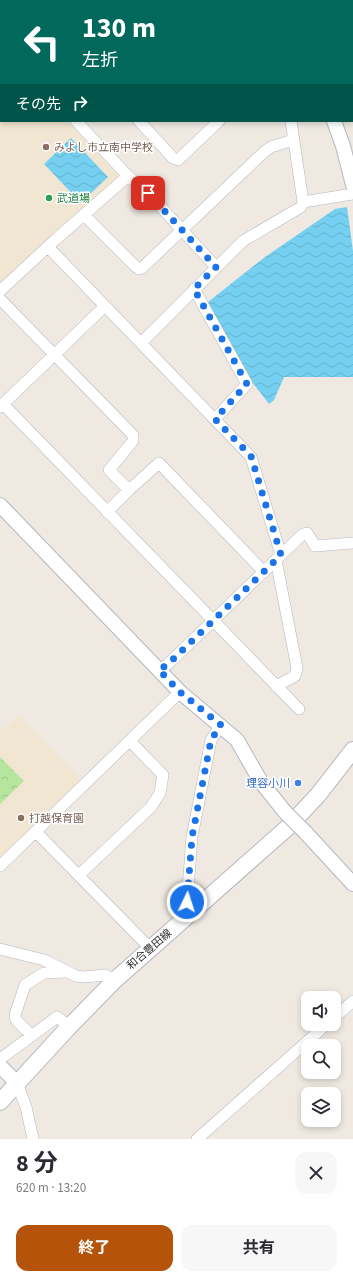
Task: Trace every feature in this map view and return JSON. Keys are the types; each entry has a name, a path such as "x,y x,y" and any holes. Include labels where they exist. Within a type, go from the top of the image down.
{"main road":[{"name":"和合豊田線","path":"0,1102 69,1026 115,980 287,828 318,795 353,750"}],"street":[{"path":"77,122 128,176 148,193 216,267"},
{"path":"140,122 173,158 178,160 218,122"},
{"path":"141,343 243,241 301,207 303,202 291,122"},
{"path":"334,122 343,146 353,185"},
{"path":"84,215 139,269 142,268 264,152 293,140"},
{"path":"0,291 48,246 128,176"},
{"path":"303,202 353,194"},
{"path":"48,246 251,456 278,558 297,668 295,676 276,686"},
{"path":"194,289 247,384 215,419"},
{"path":"0,299 134,435 133,442 109,470 130,490"},
{"path":"106,306 1,406 108,512 299,709"},
{"path":"108,512 159,462 264,572"},
{"path":"0,505 180,692 237,740 261,782 285,812 353,884"},
{"path":"159,670 168,664 303,534 307,533 315,546 353,543"},
{"path":"1,863 36,832 180,692"},
{"path":"189,914 187,902 192,837 211,740 221,725"},
{"path":"79,875 151,807 160,793 163,775 130,741"},
{"path":"36,832 150,948"},
{"path":"0,949 44,960 66,972 84,977 105,975 115,980"},
{"path":"32,1036 16,1020 15,1014 25,985 44,972 66,972"},
{"path":"341,1012 353,1001"},
{"path":"0,1059 57,1018 69,1026"},
{"path":"197,1139 319,1031"},
{"path":"0,1066 18,1083 26,1107 33,1139"}],"shaded area":[{"name":"みよし市立南中学校","path":"0,122 68,122 117,173 117,177 0,287"},
{"name":"打越保育園","path":"20,716 81,780 2,859 0,857 0,731"}],"green space":[{"path":"0,757 24,781 0,804"}],"water":[{"path":"71,138 108,177 81,203 44,164"},
{"path":"347,207 353,251 353,377 284,377 274,400 269,404 246,374 208,302 265,257 335,209"}],"place":[{"name":"みよし市立南中学校","path":"46,147"},
{"name":"武道場","path":"49,198"},
{"name":"理容小川","path":"298,783"},
{"name":"打越保育園","path":"21,818"}],"route":[{"path":"148,193 216,267 194,289 247,384 215,419 251,456 281,555 168,664 159,670 180,692 221,725 211,740 192,837 187,902"}]}
